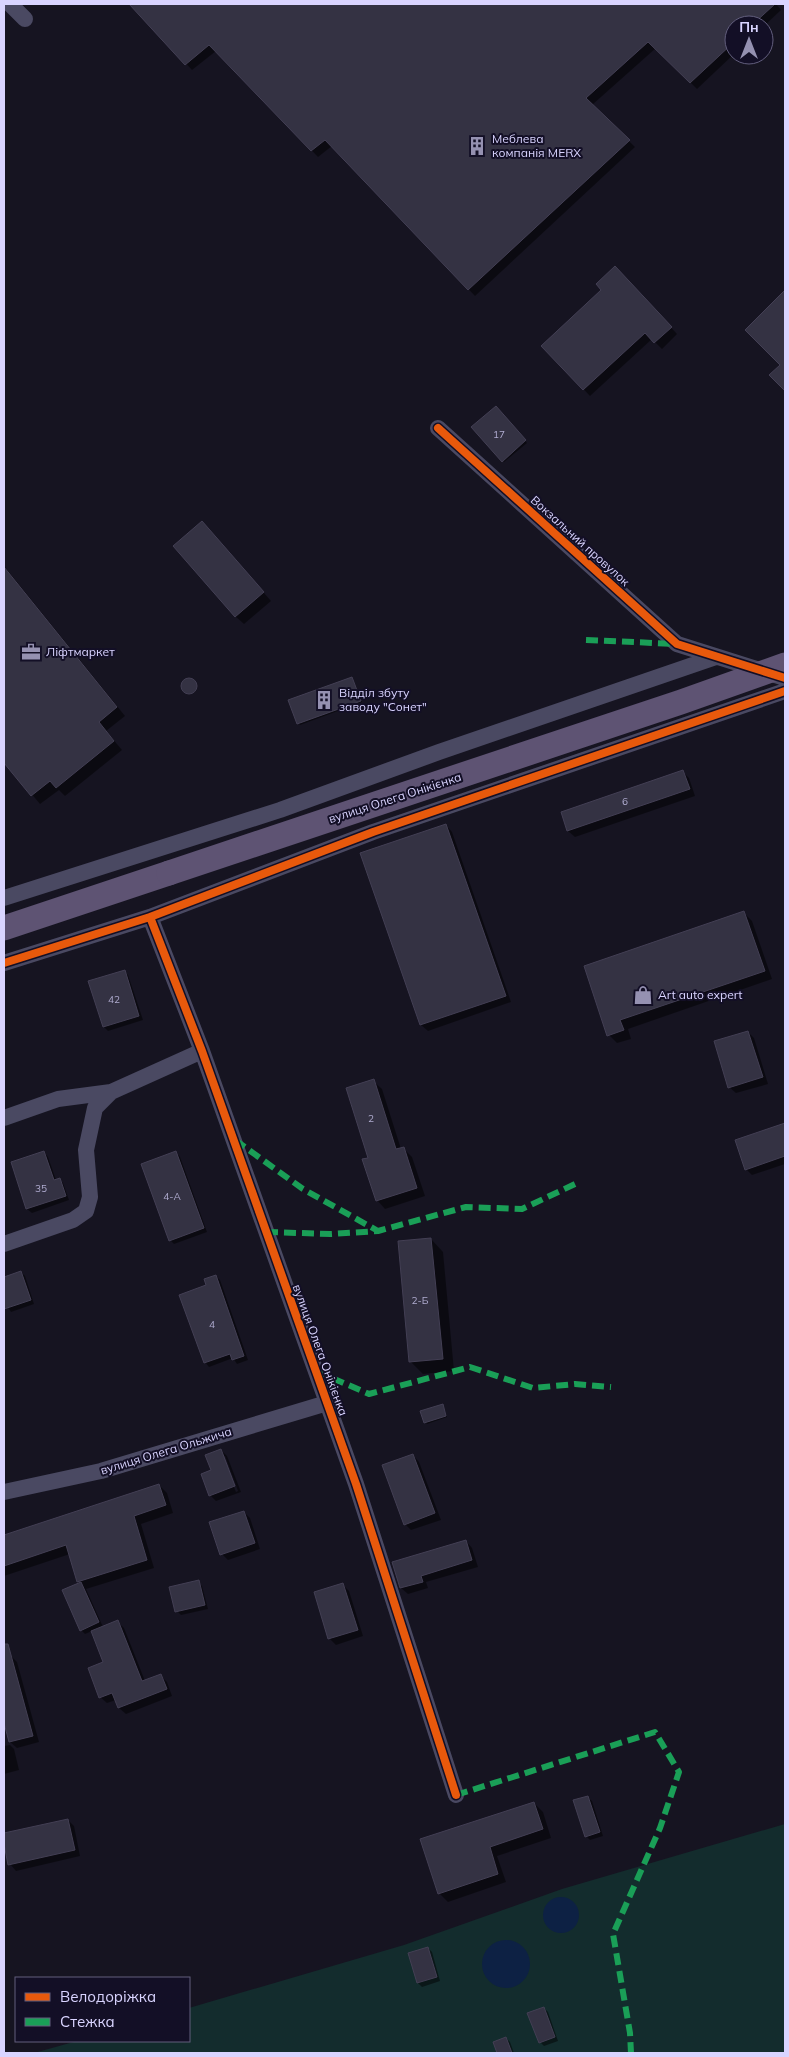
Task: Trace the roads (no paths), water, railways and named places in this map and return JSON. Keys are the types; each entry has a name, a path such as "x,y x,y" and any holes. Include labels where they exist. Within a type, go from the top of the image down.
{"main road":[{"name":"вулиця Олега Онікієнка","path":"4,928 682,702 785,665"}],"street":[{"path":"10,4 25,19"},
{"name":"Вокзальний провулок","path":"438,428 678,644 785,678"},
{"path":"4,898 280,810 716,657"},
{"path":"4,963 150,917 373,832 785,691"},
{"path":"356,782 373,832"},
{"name":"вулиця Олега Онікієнка","path":"150,917 202,1051 356,1484 456,1795"},
{"path":"4,1118 58,1099 111,1092 202,1051"},
{"path":"4,1244 74,1220 86,1211 90,1197 86,1150 95,1108 111,1092"},
{"name":"вулиця Олега Ольжича","path":"4,1492 101,1471 327,1403"}],"water":[{"path":"561,1897 568,1898 574,1902 578,1908 578,1922 574,1928 568,1932 561,1933 554,1932 548,1928 544,1922 543,1915 544,1908 548,1902 554,1898"},
{"path":"501,1940 511,1940 523,1947 530,1959 530,1969 523,1981 511,1988 501,1988 493,1984 486,1977 482,1969 482,1959 486,1951 493,1944"}],"place":[{"name":"Меблева компанія MERX","path":"477,146"},
{"name":"Ліфтмаркет","path":"31,652"},
{"name":"Відділ збуту заводу \"Сонет\"","path":"324,700"},
{"name":"Art auto expert","path":"643,995"}]}
